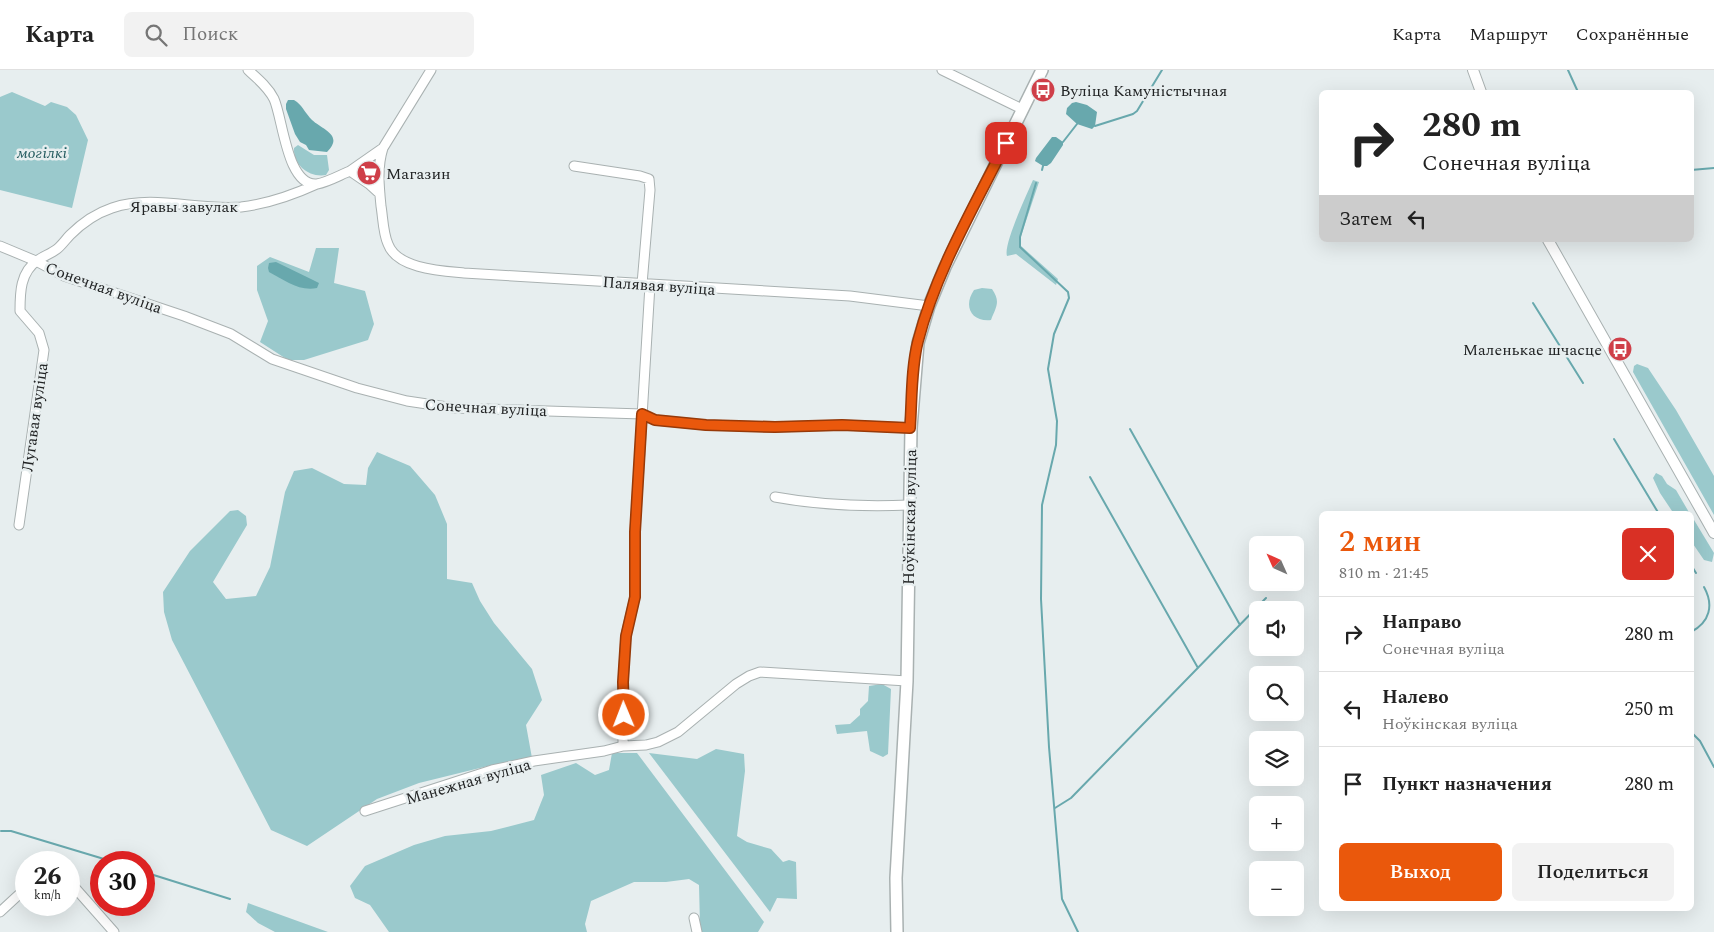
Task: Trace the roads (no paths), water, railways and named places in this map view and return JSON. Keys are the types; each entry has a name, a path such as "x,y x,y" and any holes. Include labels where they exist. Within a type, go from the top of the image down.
{"main road":[{"name":"Ноўкінская вуліца","path":"897,932 896,878 907,681 910,428 918,343 929,306 945,267 1042,70"}],"street":[{"path":"248,70 273,97 288,152 296,171 310,183 317,184"},
{"path":"380,194 379,162 383,148 431,70"},
{"path":"942,70 1022,110"},
{"path":"1472,70 1479,90"},
{"name":"Яравы завулак","path":"36,261 57,249 72,233 97,215 118,207 131,203 149,202 240,207 280,198 350,171 383,148"},
{"path":"574,166 640,176 649,179 650,190 642,414 635,532 635,597 625,643 623,746"},
{"path":"350,171 380,194"},
{"name":"Палявая вуліца","path":"380,194 385,237 392,253 403,261 435,270 556,280 850,296 929,306"},
{"path":"1549,242 1714,534"},
{"name":"Сонечная вуліца","path":"0,246 36,261 64,276 184,316 231,334 272,359 357,388 407,401 454,408 642,414 655,420 706,425 775,427 842,425 910,428"},
{"name":"Лугавая вуліца","path":"19,525 44,350 39,333 20,312 20,291 25,272 36,261"},
{"path":"775,497 815,503 909,505"},
{"name":"Манежная вуліца","path":"365,811 492,770 534,761 658,742 678,732 736,684 760,672 907,681"},
{"path":"80,893 114,932"},
{"path":"0,912 15,898"},
{"path":"694,918 697,932"}],"waterway":[{"path":"1095,126 1137,111 1162,70"},
{"path":"1568,70 1577,90"},
{"path":"1063,142 1077,124"},
{"path":"1042,170 1043,166"},
{"path":"1694,170 1714,168"},
{"path":"1036,183 1020,237 1020,247 1068,292 1069,298 1054,334 1048,369 1057,421 1056,445 1042,505 1041,599 1049,747 1062,899 1078,932"},
{"path":"1533,303 1583,383"},
{"path":"1130,429 1240,625"},
{"path":"1614,439 1657,511"},
{"path":"1090,477 1198,668"},
{"path":"1694,630 1706,618 1708,612 1709,600 1704,587"},
{"path":"1055,808 1071,798 1266,598"},
{"path":"1694,735 1700,741 1714,767"},
{"path":"1,831 11,831 90,855"},
{"path":"155,875 230,899"}],"place":[{"name":"Вуліца Камуністычная","path":"1043,90"},
{"name":"Магазин","path":"369,173"},
{"name":"Маленькае шчасце","path":"1620,349"}],"park label":[{"name":"могілкі","path":"42,152"}]}
